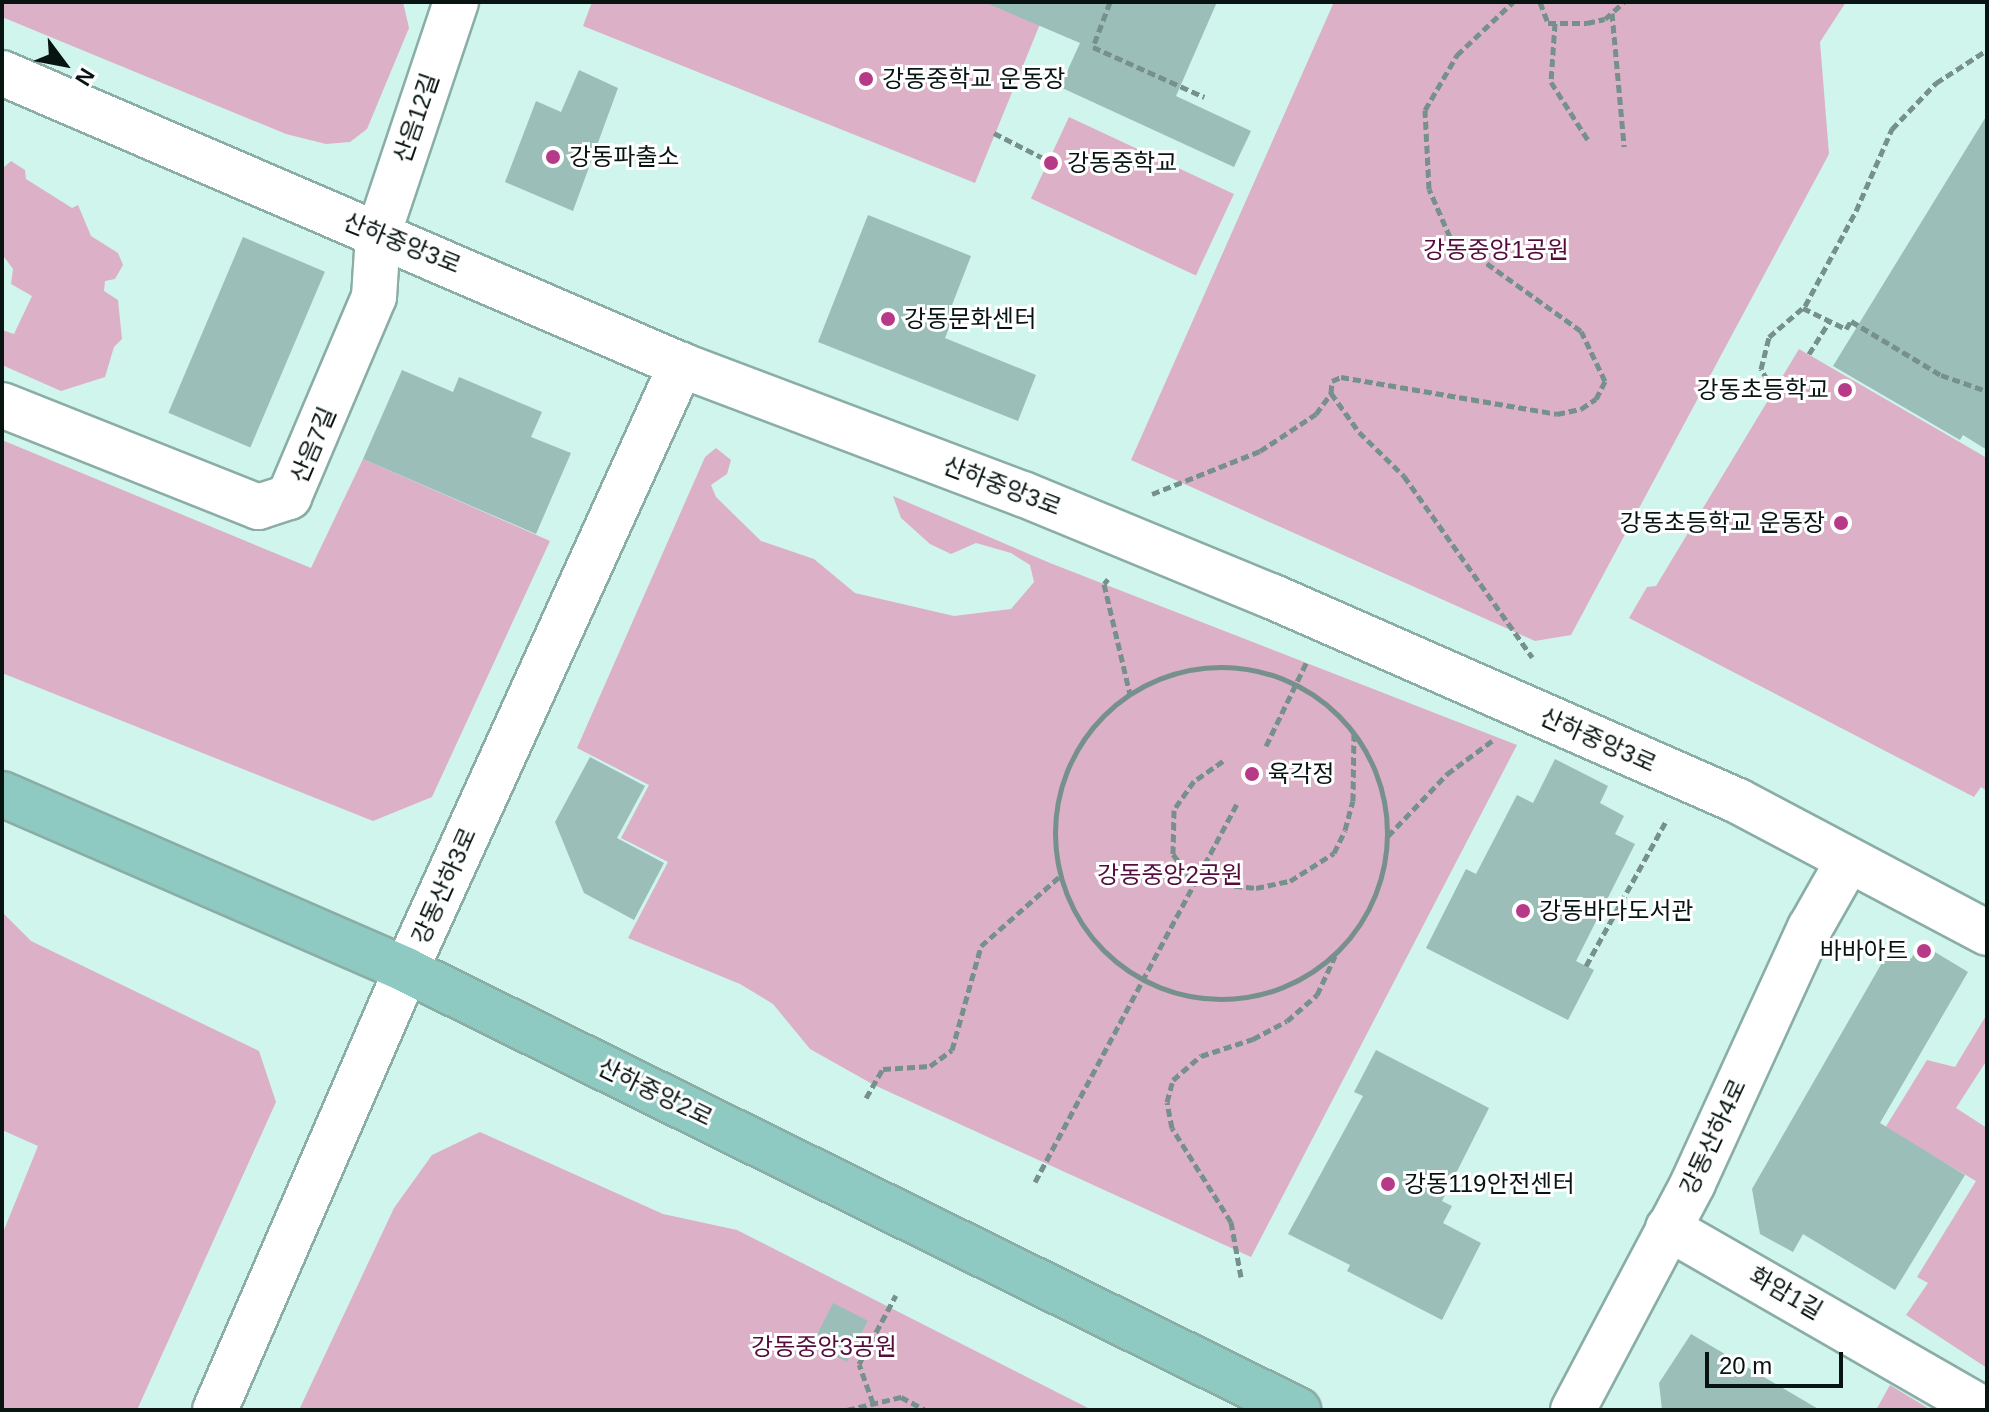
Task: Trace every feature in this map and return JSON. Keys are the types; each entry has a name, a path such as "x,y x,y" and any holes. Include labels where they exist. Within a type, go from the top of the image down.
{"main road":[{"name":"산하중앙2로","path":"2,794 406,970 1298,1410"}],"street":[{"name":"산음12길","path":"378,235 456,2"},
{"name":"산하중앙3로","path":"2,73 378,235 459,265 681,365 1198,566 1688,779 1987,933"},
{"name":"산음7길","path":"2,405 258,507 276,504 295,490 374,297 378,235"},
{"name":"강동산하3로","path":"215,1410 406,970 681,365"},
{"name":"강동산하4로","path":"1573,1410 1668,1228 1810,928 1848,861"},
{"name":"화암1길","path":"1668,1228 1985,1410"}],"path":[{"path":"1110,2 1093,47 1204,97"},
{"path":"1152,494 1260,451 1316,414 1331,393 1332,381 1341,377 1557,414 1581,409 1605,381 1581,331 1450,237 1429,189 1425,110 1457,55 1513,2"},
{"path":"1540,2 1548,23 1587,23 1612,13 1624,2"},
{"path":"1612,13 1624,146"},
{"path":"1555,23 1551,82 1588,140"},
{"path":"1774,390 1761,369 1769,337 1803,308 1856,211 1892,129 1936,83 1987,50"},
{"path":"994,133 1049,161"},
{"path":"1803,308 1846,329 1851,321 1941,375 1987,391"},
{"path":"1809,354 1830,320"},
{"path":"1331,393 1359,432 1404,476 1532,657"},
{"path":"1116,567 1104,584 1130,694"},
{"path":"1266,746 1313,648"},
{"path":"1241,1277 1231,1222 1186,1154 1167,1102 1185,1066 1253,1039 1317,995 1336,955 1366,915 1382,877 1388,836 1373,763 1353,731 1318,697 1296,684 1256,670 1212,666 1169,675 1130,694 1093,726 1065,774 1054,840 1059,877 1091,939 1144,978 1211,1001 1246,999 1279,991 1336,955"},
{"path":"1223,761 1194,781 1174,810 1173,854 1197,879 1256,888 1290,881 1334,853 1353,801 1353,731"},
{"path":"1388,836 1447,774 1502,735"},
{"path":"1586,966 1688,779"},
{"path":"1035,1182 1237,803"},
{"path":"866,1098 883,1069 930,1066 952,1050 981,946 1059,877"},
{"path":"873,1403 859,1364 896,1295"},
{"path":"847,1410 901,1397 925,1410"}],"green space":[{"path":"2,2 403,2 409,28 367,129 350,142 326,144 286,134 2,17"},
{"name":"강동중학교 운동장","path":"592,2 1049,2 975,183 583,26"},
{"name":"강동중앙1공원","path":"1334,2 1846,2 1820,42 1829,154 1571,635 1535,641 1131,460"},
{"path":"1069,117 1234,194 1196,275 1031,199"},
{"path":"11,161 25,170 26,179 72,208 78,205 91,236 118,253 123,265 115,279 105,281 104,291 118,300 122,339 114,347 105,377 61,391 2,365 2,330 14,334 32,296 11,284 13,269 2,254 2,169"},
{"name":"강동초등학교 운동장","path":"1799,349 1987,458 1987,791 1981,787 1974,797 1629,618 1647,587 1656,586"},
{"path":"2,440 311,568 363,459 550,541 432,797 373,821 2,673"},
{"name":"강동중앙2공원","path":"716,448 731,460 727,474 711,485 716,497 761,541 814,559 855,593 954,616 1011,609 1034,582 1030,565 1011,553 976,543 951,554 930,544 901,518 893,496 1050,563 1517,745 1251,1257 874,1085 810,1049 773,1004 740,984 628,938 668,862 621,838 649,785 577,748 705,457"},
{"path":"2,912 31,941 259,1051 276,1102 137,1410 2,1410 2,1235 38,1146 2,1130"},
{"path":"1987,1014 1987,1060 1956,1108 1987,1128 1987,1368 1906,1315 1928,1283 1917,1277 1976,1181 1885,1128 1927,1060 1955,1067"},
{"name":"강동중앙3공원","path":"480,1132 663,1214 737,1230 1092,1410 299,1410 394,1208 432,1155"},
{"path":"1890,1385 1931,1410 1876,1410"}],"building":[{"path":"984,2 1217,2 1176,96 1251,131 1234,167 1060,87 1080,43"},
{"name":"강동파출소","path":"579,70 618,88 573,211 505,182 536,101 561,112"},
{"name":"강동초등학교","path":"1987,115 1987,450 1963,435 1960,440 1833,366"},
{"name":"강동문화센터","path":"868,215 971,256 947,318 952,320 945,338 1036,375 1018,421 818,342"},
{"path":"243,237 325,272 250,448 168,413"},
{"path":"402,370 453,392 459,377 542,412 531,437 571,453 536,534 363,459"},
{"path":"590,757 645,786 617,838 664,863 634,920 584,893 555,822"},
{"name":"강동바다도서관","path":"1555,759 1608,786 1600,803 1624,816 1615,834 1635,844 1576,961 1594,970 1568,1020 1426,948 1466,869 1476,874 1517,795 1533,803"},
{"path":"1920,943 1968,972 1880,1123 1965,1175 1895,1290 1803,1234 1793,1252 1760,1234 1752,1189 1891,947 1911,959"},
{"name":"강동119안전센터","path":"1376,1050 1489,1108 1442,1201 1452,1206 1443,1223 1481,1243 1442,1320 1347,1271 1350,1265 1288,1234 1363,1096 1354,1092"},
{"path":"833,1303 868,1321 847,1362 812,1344"},
{"path":"1691,1334 1820,1410 1662,1410 1659,1383"}],"place":[{"name":"강동중학교 운동장","path":"866,79"},
{"name":"강동파출소","path":"553,157"},
{"name":"강동중학교","path":"1051,163"},
{"name":"강동문화센터","path":"888,319"},
{"name":"강동초등학교","path":"1845,390"},
{"name":"강동초등학교 운동장","path":"1841,523"},
{"name":"육각정","path":"1252,774"},
{"name":"강동바다도서관","path":"1523,911"},
{"name":"바바아트","path":"1924,951"},
{"name":"강동119안전센터","path":"1388,1184"}]}
